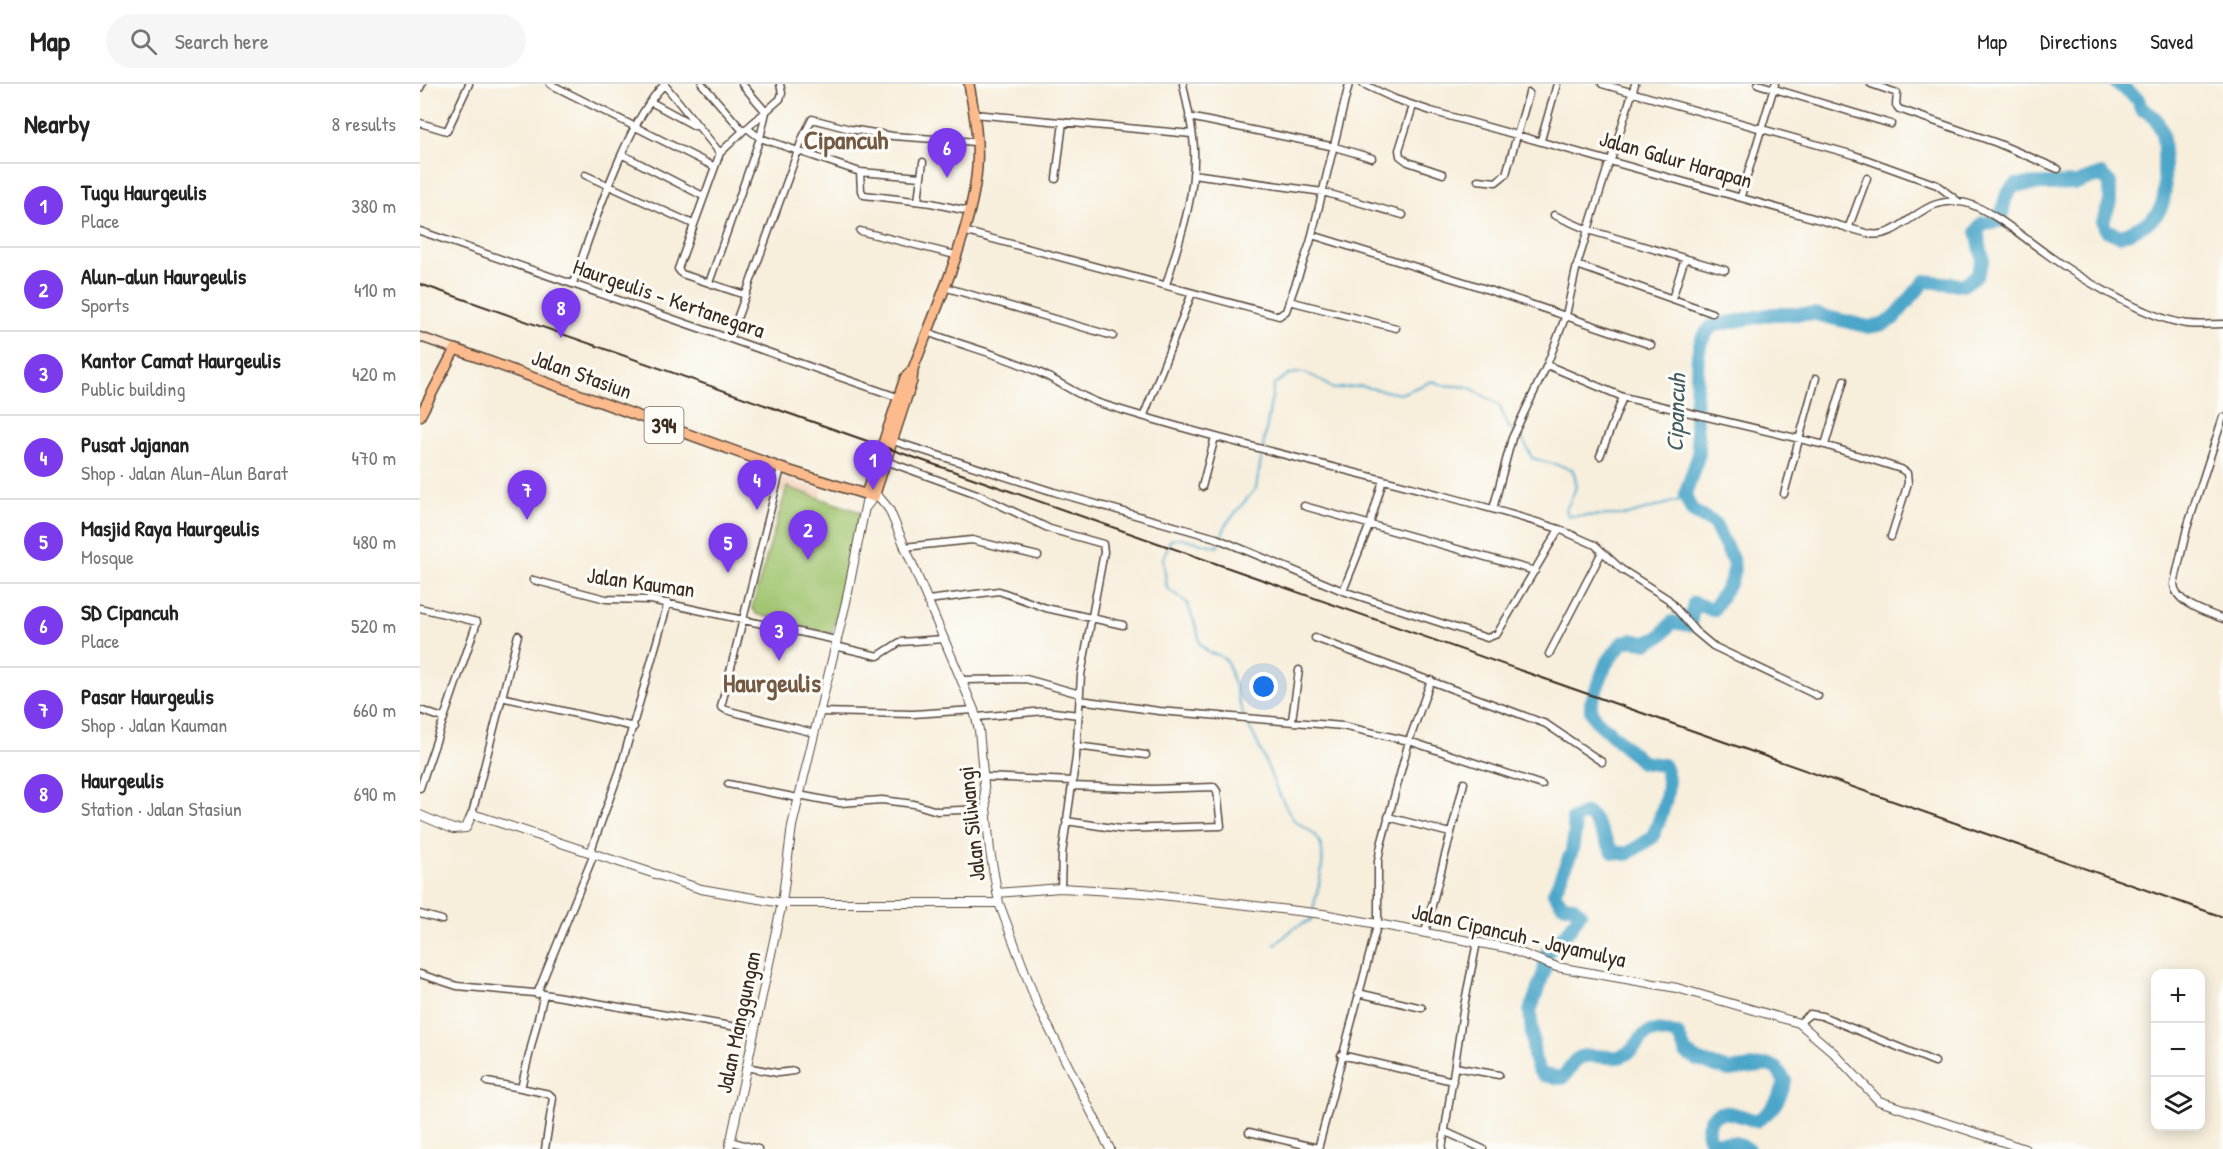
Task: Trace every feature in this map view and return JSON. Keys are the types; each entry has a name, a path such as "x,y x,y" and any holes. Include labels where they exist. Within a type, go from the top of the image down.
{"main road":[{"path":"870,496 902,399 944,287 968,211 977,172 974,114 969,84"},
{"path":"420,337 455,349 420,416"},
{"name":"Jalan Stasiun","path":"455,349 781,468 870,496"},
{"path":"870,496 893,441 902,399"}],"street":[{"path":"420,123 447,131 469,84"},
{"path":"550,84 714,167"},
{"path":"573,283 622,155 651,102 664,84 720,153"},
{"path":"702,84 745,130 760,138 860,172 921,177"},
{"path":"742,84 766,112"},
{"path":"745,296 682,274 678,269 720,153 780,99 782,93 780,84"},
{"path":"1167,285 1183,228 1193,174 1192,134 1183,84"},
{"path":"962,230 1271,315 1284,314 1312,235 1349,84"},
{"name":"Jalan Galur Harapan","path":"1363,84 1413,106 1742,196 1848,229 1883,235 1926,208 1959,202 1976,207 2002,223 2083,280 2159,316 2182,323 2223,324"},
{"path":"1541,140 1557,84"},
{"path":"1602,84 1854,154 1937,185 1959,202"},
{"path":"1493,509 1512,438 1547,365 1566,315 1577,265 1635,84"},
{"path":"1758,84 1891,124"},
{"path":"1871,84 1897,93 1896,105 1899,109 1996,142 2058,169"},
{"path":"1742,196 1774,87"},
{"path":"1478,180 1496,182 1504,178 1529,93"},
{"path":"651,102 698,128"},
{"path":"1413,106 1399,150 1400,156 1408,162 1443,174"},
{"path":"709,283 760,138 766,112"},
{"path":"974,114 1192,134"},
{"path":"1189,117 1335,147 1372,158"},
{"path":"730,338 809,122 816,118 850,129 875,133 976,142"},
{"path":"1056,179 1063,122"},
{"path":"622,155 704,196"},
{"path":"918,201 923,162"},
{"path":"860,172 861,191 864,195 918,201 968,211"},
{"path":"1193,174 1323,192 1404,215"},
{"path":"585,175 693,224"},
{"path":"1848,229 1867,178"},
{"path":"1554,216 1588,230 1725,270"},
{"name":"Haurgeulis - Kertanegara","path":"420,231 902,399"},
{"path":"860,231 955,255"},
{"path":"1312,235 1566,315 1651,345"},
{"path":"1672,299 1685,258"},
{"path":"1577,265 1712,313"},
{"path":"944,287 1113,336"},
{"path":"1144,415 1192,293"},
{"path":"1289,301 1396,328"},
{"path":"927,332 1036,371 1085,398 1215,437 1493,509 1584,539 1621,569 1676,606 1695,631 1713,646 1818,696"},
{"path":"1547,365 1623,397 1800,438 1901,469 1907,474 1908,483 1891,537"},
{"path":"1784,494 1816,378"},
{"path":"1825,445 1844,381"},
{"path":"1600,456 1623,397"},
{"path":"2223,417 2187,528 2174,590 2181,599 2223,619"},
{"path":"1202,487 1215,437"},
{"path":"893,441 1066,496 1216,538 1343,591 1487,638 1497,634 1559,529"},
{"path":"886,461 977,494 1044,526 1103,544 1104,552 1090,620 1080,697 1061,888"},
{"path":"781,468 721,707 726,711 814,733"},
{"path":"1343,591 1370,524 1383,480"},
{"name":"Jalan Manggungan","path":"729,1145 782,903 788,847 870,496"},
{"name":"Jalan Siliwangi","path":"870,496 885,501 890,509 904,547 963,680 975,714 999,903 1036,1004 1110,1149"},
{"path":"1304,506 1535,571"},
{"path":"904,547 972,540 1038,556"},
{"path":"1549,654 1602,552"},
{"name":"Jalan Kauman","path":"533,580 606,599 642,598 745,618 878,656 900,642 944,639"},
{"path":"928,600 999,591 1090,620 1123,625"},
{"path":"521,1088 540,994 592,853 634,727 668,603"},
{"path":"420,608 477,622 442,718 420,788"},
{"path":"420,815 458,830 466,828 472,814 518,635"},
{"path":"1315,638 1551,726 1602,762"},
{"path":"1292,720 1299,670"},
{"path":"963,680 1026,679 1080,697 1159,711 1231,715 1343,726 1409,741 1542,785"},
{"path":"1249,1132 1318,1148 1378,922 1378,861 1388,817 1409,741 1431,680"},
{"path":"501,697 634,727"},
{"path":"420,710 442,718"},
{"path":"819,712 975,714 1042,711 1079,716"},
{"path":"1076,746 1146,755"},
{"path":"983,777 1152,789 1214,787 1217,791 1221,826 1120,830 1066,821"},
{"path":"1425,932 1464,783"},
{"path":"728,784 843,803 882,801 914,804 937,811 986,809"},
{"path":"472,814 701,889 782,903 999,903"},
{"path":"1388,817 1450,833"},
{"name":"Jalan Cipancuh - Jayamulya","path":"997,893 1061,888 1163,894 1323,914 1378,922 1477,942 1514,950 1534,960 1557,967 1677,988 1799,1023 1833,1052 1879,1101 2025,1149"},
{"path":"420,914 442,920"},
{"path":"1442,1149 1477,942"},
{"path":"420,974 457,986 540,994 754,1030"},
{"path":"1358,993 1422,1008"},
{"path":"1799,1023 1807,1016 1815,1014 1935,1062"},
{"path":"1341,1055 1453,1081"},
{"path":"746,1067 772,1072 794,1071"},
{"path":"1455,1067 1499,1075"},
{"path":"487,1082 549,1094 553,1098 545,1149"},
{"path":"1446,1132 1483,1149"},
{"path":"729,1145 758,1149"}],"shaded area":[{"path":"782,478 822,490 820,499 787,487 785,495 779,492"}],"green space":[{"path":"787,487 860,512 832,634 756,614 752,607"}],"waterway":[{"name":"Cipancuh","path":"1748,1149 1735,1143 1712,1142 1708,1134 1709,1124 1717,1114 1730,1113 1756,1121 1767,1113 1778,1099 1785,1081 1777,1069 1769,1065 1729,1070 1697,1060 1686,1053 1678,1035 1654,1031 1643,1036 1630,1051 1622,1056 1581,1057 1574,1062 1562,1078 1543,1075 1534,1057 1530,1011 1544,972 1547,952 1570,929 1580,913 1574,907 1562,904 1554,893 1572,851 1575,831 1573,819 1586,813 1593,818 1613,852 1627,854 1653,837 1666,800 1668,781 1663,765 1642,762 1595,719 1591,711 1591,703 1606,664 1622,643 1632,640 1647,643 1661,636 1672,622 1690,625 1694,603 1713,610 1731,581 1734,570 1733,561 1714,523 1692,511 1685,495 1699,454 1695,414 1698,355 1701,341 1711,326 1772,314 1815,314 1869,327 1884,324 1893,319 1925,281 1963,285 1977,275 1983,260 1977,231 1983,223 2000,221 2006,197 2016,185 2076,183 2101,174 2110,183 2110,202 2103,222 2106,230 2120,236 2147,223 2156,216 2162,206 2164,196 2162,135 2156,119 2141,109 2138,99 2117,84"},
{"path":"1243,715 1227,661 1219,655 1209,653 1200,644 1187,603 1167,588 1163,559 1170,540 1181,538 1218,547 1226,524 1256,488 1274,385 1282,378 1304,373 1333,389 1360,386 1400,394 1433,381 1442,385 1469,387 1499,405 1508,426 1522,437 1532,458 1572,469 1576,485 1566,509 1568,516 1628,515 1686,498"},
{"path":"1245,720 1291,816 1315,835 1322,851 1321,871 1311,920 1294,928 1275,945"}],"railway":[{"path":"420,284 2223,917"}],"place":[{"name":"SD Cipancuh","path":"947,178"},
{"name":"Haurgeulis","path":"561,338"},
{"name":"Tugu Haurgeulis","path":"873,490"},
{"name":"Pusat Jajanan","path":"757,510"},
{"name":"Pasar Haurgeulis","path":"527,520"},
{"name":"Alun-alun Haurgeulis","path":"808,560"},
{"name":"Masjid Raya Haurgeulis","path":"728,573"},
{"name":"Kantor Camat Haurgeulis","path":"779,661"}],"district":[{"name":"Cipancuh","path":"846,139"},
{"name":"Haurgeulis","path":"772,682"}]}
